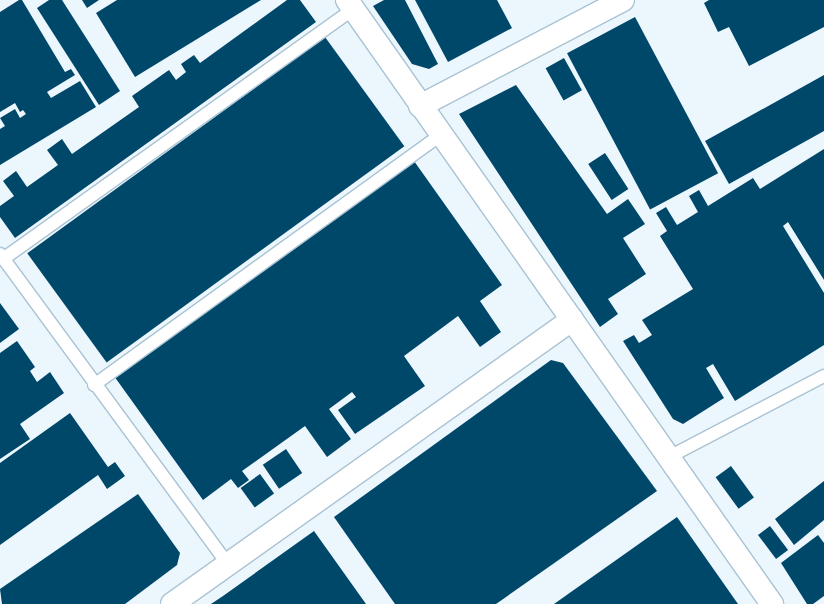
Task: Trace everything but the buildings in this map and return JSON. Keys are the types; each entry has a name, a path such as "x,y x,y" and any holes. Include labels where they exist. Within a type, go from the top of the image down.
{"street":[{"path":"420,106 623,0"},
{"path":"350,4 440,135 772,604"},
{"path":"172,604 572,320"}],"lane":[{"path":"228,564 94,385 2,256 350,4"},
{"path":"94,385 440,135"},
{"path":"669,458 824,376"}]}
